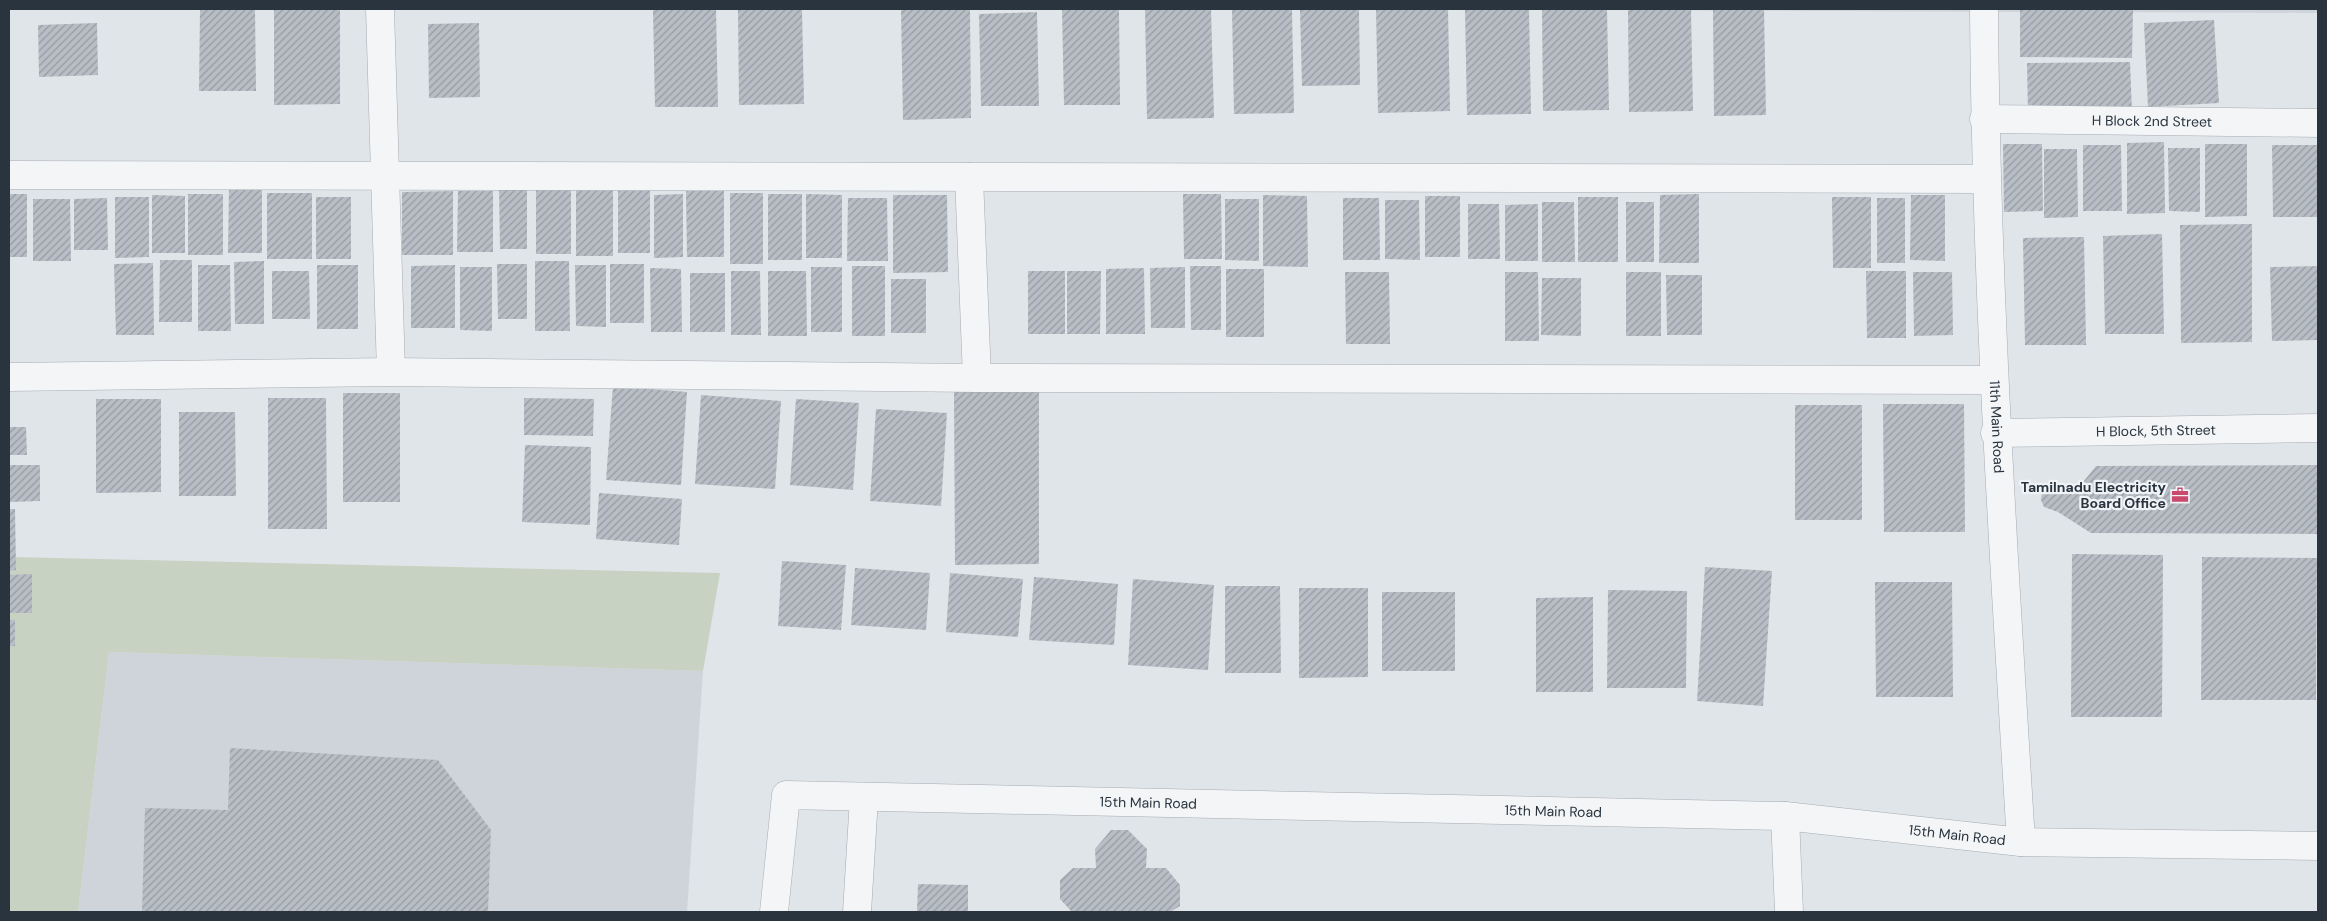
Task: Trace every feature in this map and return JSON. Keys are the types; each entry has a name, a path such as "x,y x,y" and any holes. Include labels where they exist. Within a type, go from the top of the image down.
{"street":[{"path":"380,9 391,372"},
{"name":"11th Main Road","path":"1984,9 1984,119 1995,433 2021,842"},
{"name":"H Block 2nd Street","path":"1984,119 2318,123"},
{"path":"9,175 1987,179"},
{"path":"969,176 977,378"},
{"path":"9,377 391,372 977,378 1994,380"},
{"name":"H Block, 5th Street","path":"1995,433 2318,428"},
{"name":"15th Main Road","path":"774,912 786,794 864,798 1785,816 2021,842 2318,846"},
{"path":"857,912 864,798"},
{"path":"1785,816 1789,912"}],"shaded area":[{"path":"1307,9 2318,9 2318,13"},
{"path":"109,652 703,671 687,912 78,912"}],"green space":[{"path":"9,557 720,573 703,671 109,652 78,912 9,912"}],"building":[{"path":"200,9 255,9 256,91 199,91"},
{"path":"274,9 340,9 340,104 274,105"},
{"path":"716,9 718,107 655,107 653,10"},
{"path":"738,9 802,9 804,104 739,105"},
{"path":"901,9 970,9 971,118 903,120"},
{"path":"1062,9 1119,9 1120,105 1064,105"},
{"path":"1145,9 1211,9 1214,118 1147,119"},
{"path":"1232,9 1292,9 1294,113 1234,114"},
{"path":"1300,9 1359,9 1360,85 1302,86"},
{"path":"1376,9 1448,9 1450,111 1378,113"},
{"path":"1465,9 1529,9 1531,114 1467,115"},
{"path":"1542,9 1607,9 1609,110 1543,111"},
{"path":"1628,9 1691,9 1693,111 1629,112"},
{"path":"1713,9 1764,9 1766,115 1714,116"},
{"path":"2020,9 2133,9 2132,58 2020,57"},
{"path":"1037,12 1039,106 981,106 979,14"},
{"path":"2214,20 2219,103 2148,107 2144,23"},
{"path":"97,23 98,75 39,77 38,25"},
{"path":"479,23 480,97 429,98 428,24"},
{"path":"2130,62 2132,112 2028,114 2027,63"},
{"path":"2164,142 2165,213 2127,214 2127,143"},
{"path":"2003,144 2042,144 2043,211 2004,212"},
{"path":"2205,144 2247,144 2247,216 2205,217"},
{"path":"2083,145 2121,145 2122,211 2083,211"},
{"path":"2272,145 2318,145 2318,217 2273,217"},
{"path":"2168,148 2200,148 2200,212 2169,211"},
{"path":"2044,149 2077,149 2078,217 2044,218"},
{"path":"229,184 262,184 262,253 228,253"},
{"path":"499,188 527,189 527,249 500,249"},
{"path":"650,188 650,253 618,253 618,189"},
{"path":"571,189 571,254 536,254 536,190"},
{"path":"576,189 613,189 613,256 576,256"},
{"path":"724,190 724,257 687,257 686,191"},
{"path":"453,191 453,255 402,255 402,192"},
{"path":"458,191 493,191 493,252 457,252"},
{"path":"267,193 312,193 312,259 267,259"},
{"path":"730,193 763,193 763,264 730,264"},
{"path":"9,194 27,194 27,257 9,257"},
{"path":"188,194 223,194 223,255 188,255"},
{"path":"683,194 683,257 654,258 654,195"},
{"path":"768,194 802,194 802,260 768,260"},
{"path":"806,194 842,195 842,258 806,258"},
{"path":"1183,194 1221,194 1222,259 1184,259"},
{"path":"1699,194 1699,263 1659,263 1660,195"},
{"path":"152,195 185,196 185,253 152,253"},
{"path":"893,195 947,195 948,272 893,273"},
{"path":"1263,195 1307,196 1308,267 1263,266"},
{"path":"1911,195 1945,195 1945,261 1910,260"},
{"path":"1425,196 1460,196 1460,257 1425,257"},
{"path":"115,197 149,197 149,257 115,258"},
{"path":"316,197 351,197 351,259 316,259"},
{"path":"1578,197 1618,197 1618,262 1578,262"},
{"path":"1832,197 1871,197 1871,268 1833,268"},
{"path":"107,198 108,250 74,250 74,199"},
{"path":"848,198 887,198 888,261 847,261"},
{"path":"1343,198 1379,198 1380,260 1343,260"},
{"path":"1877,198 1905,198 1905,263 1877,263"},
{"path":"33,199 70,199 71,261 33,261"},
{"path":"1225,199 1259,199 1259,261 1225,260"},
{"path":"1385,200 1419,200 1420,260 1385,259"},
{"path":"1542,202 1574,202 1575,262 1542,262"},
{"path":"1626,202 1654,202 1654,262 1626,262"},
{"path":"1468,204 1499,204 1500,259 1468,259"},
{"path":"1538,204 1538,261 1505,261 1505,205"},
{"path":"2252,224 2252,342 2181,343 2180,225"},
{"path":"2162,234 2164,334 2105,334 2103,236"},
{"path":"2084,237 2086,345 2025,345 2023,238"},
{"path":"160,260 192,260 192,322 159,322"},
{"path":"264,261 264,324 235,324 234,262"},
{"path":"535,261 569,261 570,331 535,331"},
{"path":"153,263 154,335 116,335 114,264"},
{"path":"497,264 527,264 527,319 498,319"},
{"path":"610,264 644,264 644,323 610,323"},
{"path":"198,265 230,265 231,331 198,331"},
{"path":"317,265 358,265 358,329 317,329"},
{"path":"455,265 455,328 411,328 411,266"},
{"path":"575,265 606,265 606,327 576,326"},
{"path":"852,266 885,266 885,336 852,336"},
{"path":"1190,266 1221,266 1221,330 1191,330"},
{"path":"2318,266 2318,340 2272,341 2270,267"},
{"path":"460,267 492,267 492,331 460,330"},
{"path":"811,267 842,267 842,332 811,332"},
{"path":"1185,267 1185,328 1151,328 1150,268"},
{"path":"650,268 681,269 682,332 651,332"},
{"path":"1144,268 1145,334 1106,334 1106,269"},
{"path":"1226,269 1264,269 1264,337 1226,337"},
{"path":"272,271 309,271 310,319 272,319"},
{"path":"731,271 760,271 761,335 731,335"},
{"path":"768,271 806,271 807,336 768,336"},
{"path":"1028,271 1065,271 1065,334 1028,334"},
{"path":"1067,271 1101,271 1100,334 1067,334"},
{"path":"1866,271 1906,271 1906,338 1867,338"},
{"path":"1345,272 1389,272 1390,344 1346,344"},
{"path":"1505,272 1538,272 1539,341 1505,341"},
{"path":"1626,272 1661,272 1661,336 1626,336"},
{"path":"1913,272 1952,272 1953,335 1914,336"},
{"path":"690,273 725,273 725,332 690,332"},
{"path":"1666,275 1702,275 1702,335 1667,335"},
{"path":"1542,278 1581,278 1581,336 1541,335"},
{"path":"891,279 926,279 926,333 891,333"},
{"path":"613,386 687,392 681,485 606,480"},
{"path":"954,390 1039,390 1039,564 955,565"},
{"path":"343,393 400,393 400,502 343,502"},
{"path":"701,395 781,401 775,489 695,484"},
{"path":"268,398 326,398 327,529 268,529"},
{"path":"524,398 594,399 593,436 524,435"},
{"path":"96,399 161,399 161,492 96,493"},
{"path":"796,399 859,403 853,490 790,485"},
{"path":"1883,404 1964,404 1965,532 1884,532"},
{"path":"1795,405 1862,405 1862,520 1795,520"},
{"path":"876,409 947,413 941,506 870,501"},
{"path":"179,412 235,412 236,496 179,496"},
{"path":"9,427 26,427 27,455 9,455"},
{"path":"525,445 591,447 590,525 522,522"},
{"path":"9,465 40,465 40,501 9,502"},
{"name":"Tamilnadu Electricity Board Office","path":"2318,465 2318,534 2091,533 2058,512 2044,507 2041,500 2042,491 2075,489 2096,466"},
{"path":"599,493 682,499 679,545 596,539"},
{"path":"9,509 15,509 16,570 9,571"},
{"path":"2072,554 2163,555 2162,717 2071,717"},
{"path":"2202,557 2317,558 2316,700 2201,700"},
{"path":"782,561 846,565 841,630 778,626"},
{"path":"1705,567 1772,571 1763,706 1697,701"},
{"path":"855,568 930,573 926,630 851,625"},
{"path":"950,573 1023,579 1018,637 946,632"},
{"path":"32,574 32,613 9,613 9,575"},
{"path":"1034,577 1118,584 1114,645 1029,640"},
{"path":"1133,579 1214,585 1208,670 1128,665"},
{"path":"1875,582 1952,582 1953,697 1876,697"},
{"path":"1225,586 1280,586 1281,673 1225,673"},
{"path":"1299,588 1368,588 1368,677 1299,678"},
{"path":"1608,590 1687,591 1686,688 1607,688"},
{"path":"1382,592 1455,592 1455,671 1382,671"},
{"path":"1593,597 1593,692 1536,692 1536,598"},
{"path":"9,620 15,620 15,646 9,646"},
{"path":"230,748 438,760 491,830 488,912 142,912 145,808 228,810"},
{"path":"1111,830 1128,830 1147,849 1146,868 1166,868 1180,885 1180,906 1170,912 1072,912 1060,899 1060,880 1073,868 1096,868 1095,849"},
{"path":"918,884 968,885 968,912 917,912"}],"place":[{"name":"Tamilnadu Electricity Board Office","path":"2180,495"}]}
